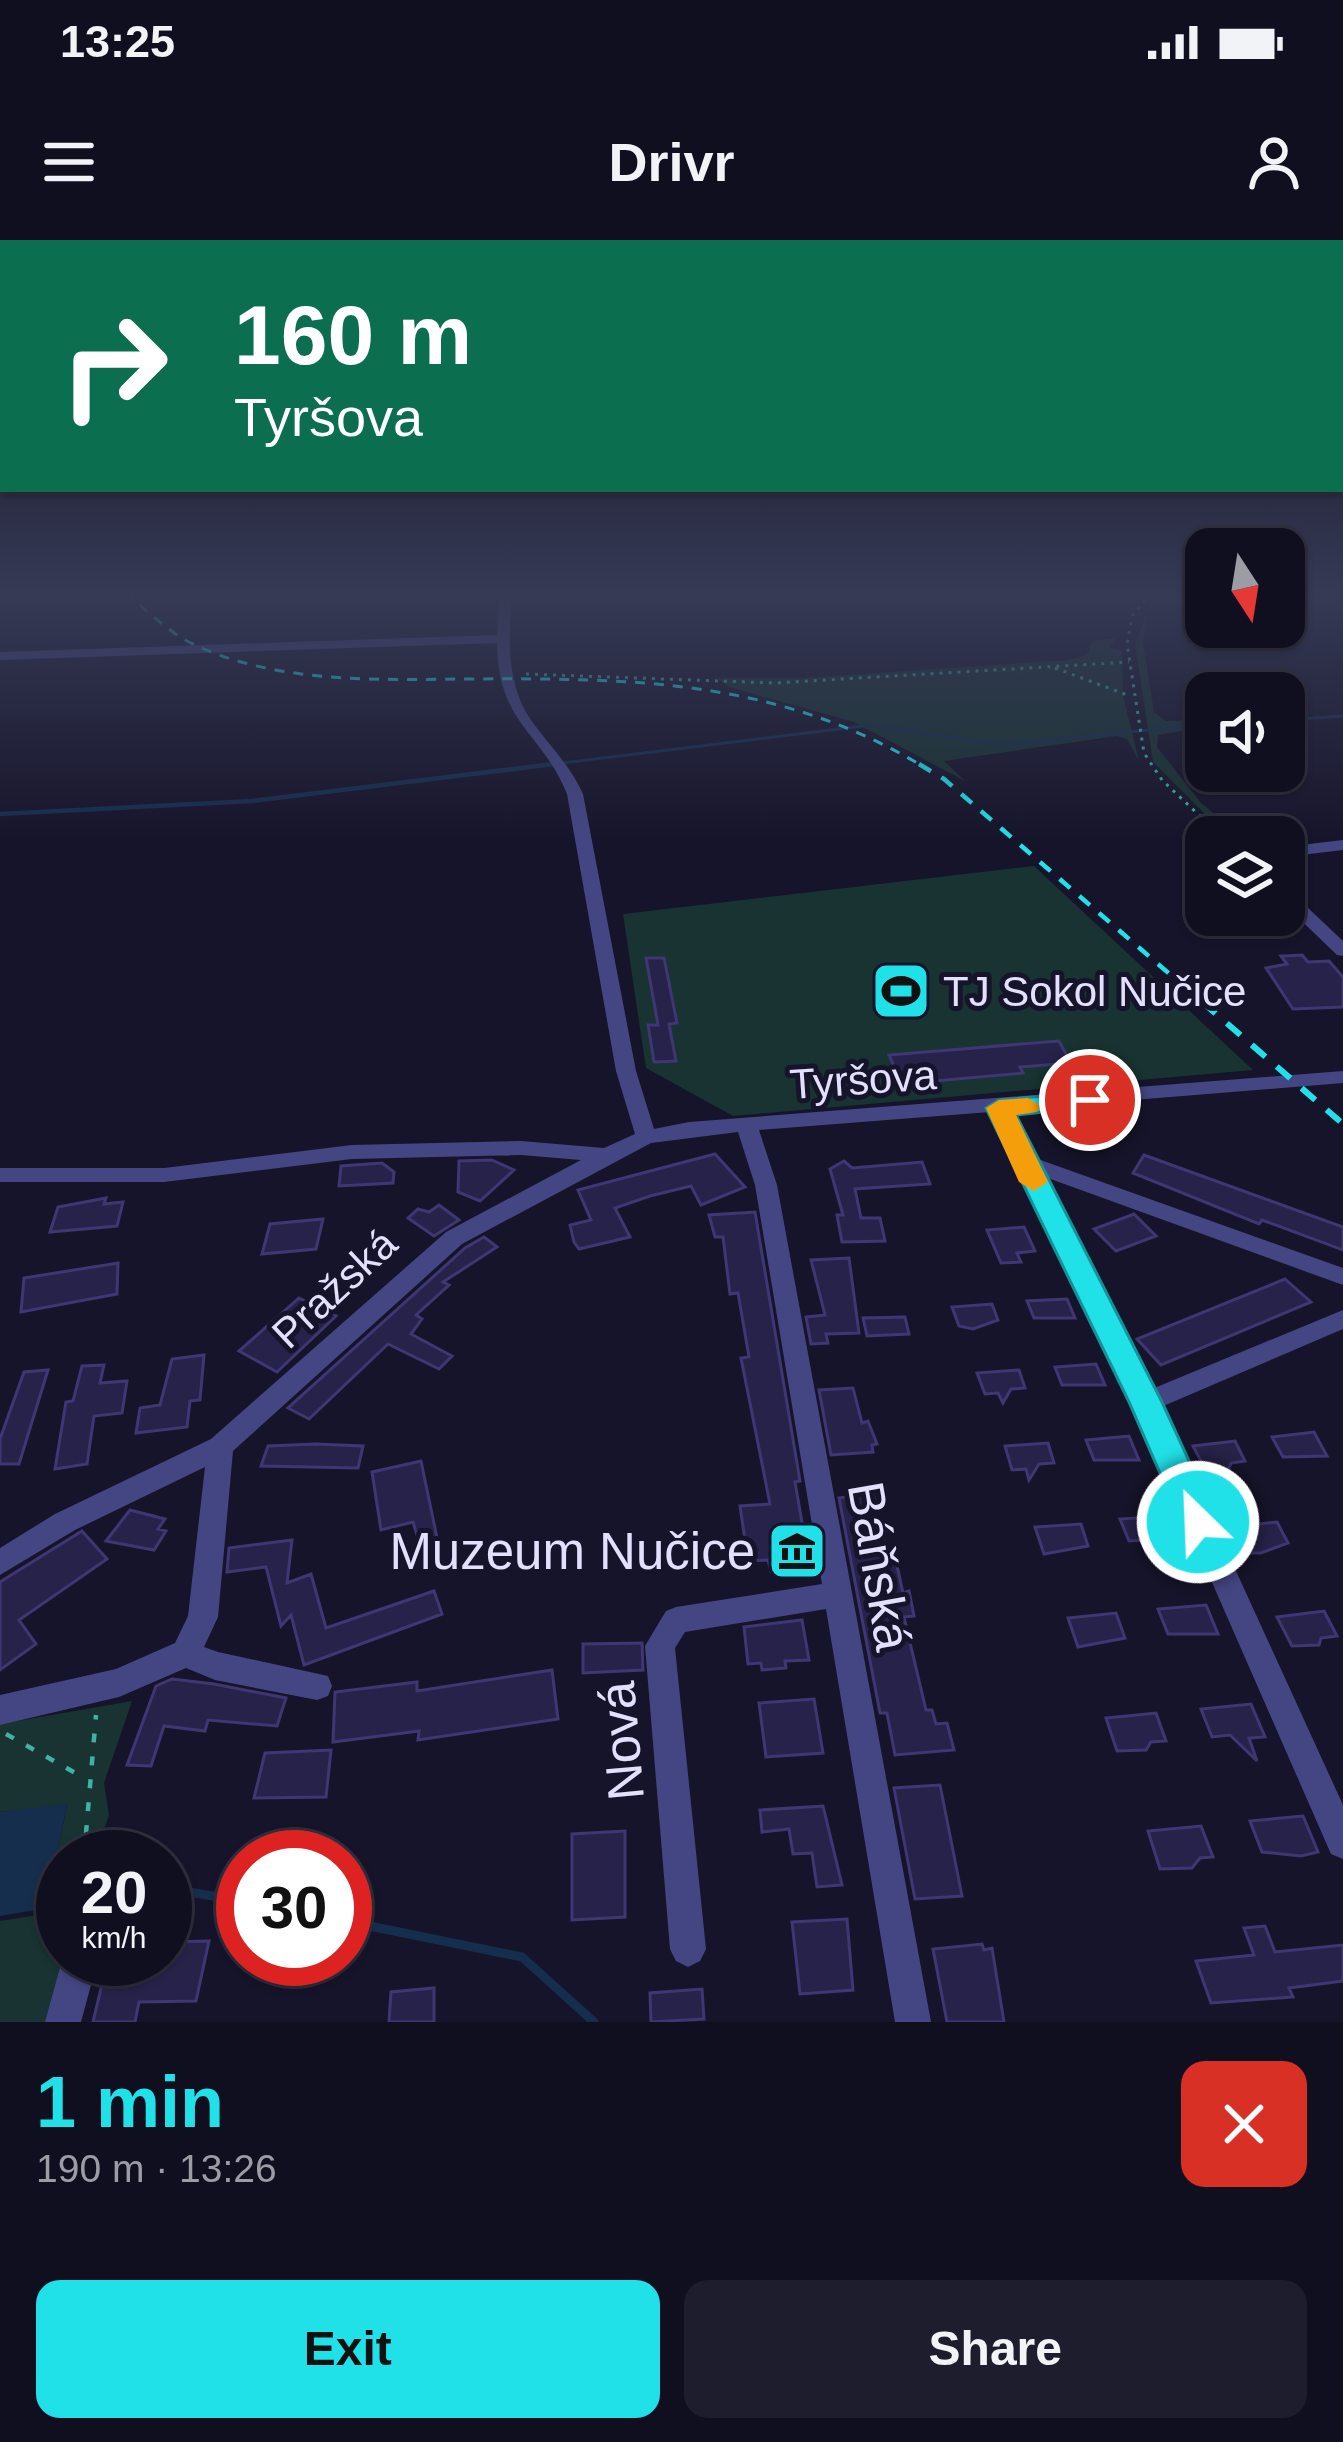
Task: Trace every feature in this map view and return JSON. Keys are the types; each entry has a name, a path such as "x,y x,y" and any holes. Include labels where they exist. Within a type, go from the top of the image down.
{"street":[{"path":"506,676 520,716 563,765 588,843 626,1071 646,1137"},
{"path":"1305,850 1343,845"},
{"path":"1305,914 1342,948"},
{"name":"Tyršova","path":"747,1127 1343,1078"},
{"path":"999,1108 1021,1161 1146,1402 1343,1842"},
{"name":"Pražská","path":"0,1563 65,1522 220,1447 431,1254 646,1137 747,1127"},
{"name":"Báňská","path":"747,1127 766,1186 913,2022"},
{"path":"0,1175 164,1175 352,1152 521,1148 607,1155"},
{"path":"1021,1161 1343,1277"},
{"path":"1146,1402 1343,1319"},
{"path":"0,1710 99,1688 168,1665 186,1653 203,1617 220,1447"},
{"name":"Nová","path":"688,1949 660,1646 676,1620 836,1595"},
{"path":"186,1653 215,1666 317,1686"},
{"path":"63,2022 73,1986"}],"path":[{"path":"590,676 775,683 894,676"},
{"path":"1078,676 1132,697"},
{"path":"1130,676 1144,754 1162,780 1200,816"},
{"path":"85,1830 99,1688"},
{"path":"0,1730 88,1780"}],"green space":[{"path":"1123,676 1139,761 1127,739 1117,736 944,761 965,781 854,722 729,687 717,678"},
{"path":"1140,676 1148,676 1154,712 1166,721 1185,721 1185,730 1158,735 1157,747 1185,783 1185,792 1192,792 1217,816 1207,816 1153,762"},
{"name":"TJ Sokol Nučice","path":"1034,866 1253,1070 733,1116 646,1068 623,914"},
{"path":"132,1701 104,1783 109,1815 104,1830 62,1830 67,1805 0,1812 0,1724"},
{"path":"36,1915 36,1986 57,1986 48,2022 0,2022 0,1921"}],"water":[{"path":"67,1804 62,1830 36,1830 36,1910 0,1916 0,1812"}],"building":[{"path":"1302,955 1308,962 1329,961 1343,977 1343,1007 1293,1009 1266,968 1287,964 1281,956"},
{"path":"646,958 664,958 677,1023 669,1024 676,1061 654,1062 648,1025 658,1025"},
{"path":"1059,1041 1071,1063 1020,1067 1023,1073 902,1084 889,1055"},
{"path":"715,1154 745,1187 701,1205 691,1186 650,1196 615,1208 630,1237 579,1249 574,1242 570,1225 591,1220 578,1190"},
{"path":"1144,1155 1343,1227 1343,1250 1262,1220 1259,1224 1133,1173"},
{"path":"492,1160 514,1170 480,1201 458,1192 459,1161"},
{"path":"844,1161 852,1168 922,1162 930,1184 855,1189 861,1218 880,1218 885,1241 842,1242 837,1215 843,1215 830,1169"},
{"path":"382,1163 394,1172 393,1183 339,1186 341,1166"},
{"path":"106,1198 104,1204 123,1202 117,1226 50,1232 58,1207"},
{"path":"439,1205 459,1220 434,1236 408,1218 418,1209 429,1212"},
{"path":"755,1212 800,1481 795,1482 808,1557 799,1558 801,1570 771,1572 768,1560 748,1561 740,1506 770,1504 741,1358 749,1357 738,1293 730,1294 723,1237 715,1237 709,1215"},
{"path":"1134,1214 1156,1236 1116,1251 1094,1229"},
{"path":"323,1219 316,1249 262,1254 270,1224"},
{"path":"1024,1227 1035,1251 1017,1253 1021,1262 1001,1263 987,1230"},
{"path":"484,1237 497,1247 443,1282 449,1285 416,1315 422,1319 411,1334 452,1356 439,1369 388,1344 309,1419 288,1408 465,1248"},
{"path":"849,1258 859,1333 826,1334 828,1343 811,1344 806,1317 825,1315 811,1260"},
{"path":"118,1263 117,1294 21,1312 24,1278"},
{"path":"1285,1279 1311,1302 1161,1365 1137,1339"},
{"path":"299,1298 336,1316 277,1372 239,1351"},
{"path":"1067,1299 1075,1318 1034,1318 1027,1301"},
{"path":"992,1304 998,1320 973,1329 959,1326 952,1307"},
{"path":"905,1317 909,1334 867,1336 863,1318"},
{"path":"204,1355 200,1400 190,1401 187,1427 136,1433 140,1408 160,1405 172,1359"},
{"path":"1096,1364 1105,1385 1062,1385 1055,1367"},
{"path":"104,1365 100,1383 127,1381 122,1413 94,1416 87,1464 55,1469 66,1402 73,1401 82,1366"},
{"path":"48,1370 19,1464 0,1464 0,1439 24,1372"},
{"path":"1019,1370 1025,1388 1011,1389 1003,1403 998,1393 985,1394 977,1373"},
{"path":"853,1388 862,1423 868,1421 877,1444 872,1445 873,1452 831,1455 819,1390"},
{"path":"1314,1432 1327,1456 1283,1457 1272,1437"},
{"path":"1129,1436 1139,1460 1094,1460 1086,1440"},
{"path":"1235,1441 1245,1461 1231,1463 1225,1478 1218,1468 1205,1469 1193,1446"},
{"path":"1048,1443 1054,1463 1039,1464 1029,1480 1026,1469 1012,1470 1005,1446"},
{"path":"268,1446 363,1446 358,1468 261,1466"},
{"path":"421,1461 441,1557 425,1562 413,1522 381,1530 372,1472"},
{"path":"873,1493 887,1553 894,1552 903,1593 909,1591 914,1616 904,1617 926,1710 932,1710 936,1724 947,1723 954,1750 895,1755 887,1713 880,1713 839,1498"},
{"path":"130,1510 165,1519 158,1529 166,1531 154,1550 106,1541"},
{"path":"1165,1516 1176,1541 1151,1545 1146,1540 1129,1541 1120,1519"},
{"path":"1277,1522 1288,1543 1261,1553 1246,1553 1233,1527"},
{"path":"1081,1524 1088,1546 1044,1554 1035,1527"},
{"path":"82,1531 107,1559 19,1620 36,1644 0,1670 0,1582"},
{"path":"292,1540 287,1583 311,1574 326,1628 434,1591 442,1614 304,1665 291,1615 281,1626 266,1567 227,1572 229,1548"},
{"path":"1206,1605 1218,1634 1168,1634 1158,1609"},
{"path":"1324,1611 1337,1636 1321,1638 1319,1645 1292,1646 1277,1617"},
{"path":"1116,1613 1125,1638 1078,1647 1068,1618"},
{"path":"802,1620 809,1660 785,1661 786,1668 762,1670 761,1663 748,1664 744,1627"},
{"path":"642,1643 643,1670 583,1673 583,1644"},
{"path":"552,1670 558,1719 418,1740 419,1731 333,1742 335,1692 417,1682 417,1691"},
{"path":"172,1679 286,1698 277,1726 208,1720 205,1731 164,1726 151,1766 127,1765 156,1686"},
{"path":"814,1699 823,1753 766,1757 759,1703"},
{"path":"1251,1704 1265,1737 1249,1738 1257,1761 1230,1735 1212,1737 1201,1709"},
{"path":"1156,1713 1166,1741 1151,1742 1146,1750 1117,1751 1106,1718"},
{"path":"331,1750 326,1797 254,1798 265,1753"},
{"path":"940,1785 962,1896 915,1899 894,1788"},
{"path":"823,1806 842,1885 817,1887 812,1853 793,1854 789,1829 762,1832 760,1810"},
{"path":"1303,1816 1318,1852 1301,1856 1262,1852 1250,1821"},
{"path":"1201,1826 1213,1857 1200,1858 1192,1868 1160,1869 1148,1831"},
{"path":"625,1831 625,1917 572,1920 572,1834"},
{"path":"847,1919 853,1990 800,1994 792,1922"},
{"path":"1265,1926 1275,1952 1343,1945 1343,1981 1289,1988 1293,1997 1211,2003 1196,1961 1254,1955 1244,1928"},
{"path":"192,1941 209,1941 196,2001 139,2002 135,2022 93,2022 102,1986 192,1986"},
{"path":"982,1944 984,1950 992,1948 1004,2022 947,2022 933,1949"},
{"path":"434,1988 434,2022 389,2022 391,1992"},
{"path":"702,1989 704,2019 651,2022 650,1993"}],"waterway":[{"path":"1305,719 1343,716"},
{"path":"530,767 871,725 1003,745 1185,726"},
{"path":"0,814 252,801 554,764"},
{"path":"192,1892 216,1896"},
{"path":"372,1926 522,1957 594,2022"}],"railway":[{"path":"326,676 584,680 700,689 813,716 924,767"},
{"path":"919,764 924,767"},
{"path":"924,767 944,779 1180,983"},
{"path":"1177,980 1343,1124"}],"slow traffic":[{"path":"1028,1106 999,1108 1034,1182"}],"place":[{"name":"TJ Sokol Nučice","path":"901,991"},
{"name":"Muzeum Nučice","path":"797,1551"}],"route":[{"path":"1090,1100 999,1108 1021,1161 1146,1402 1198,1522"}]}
